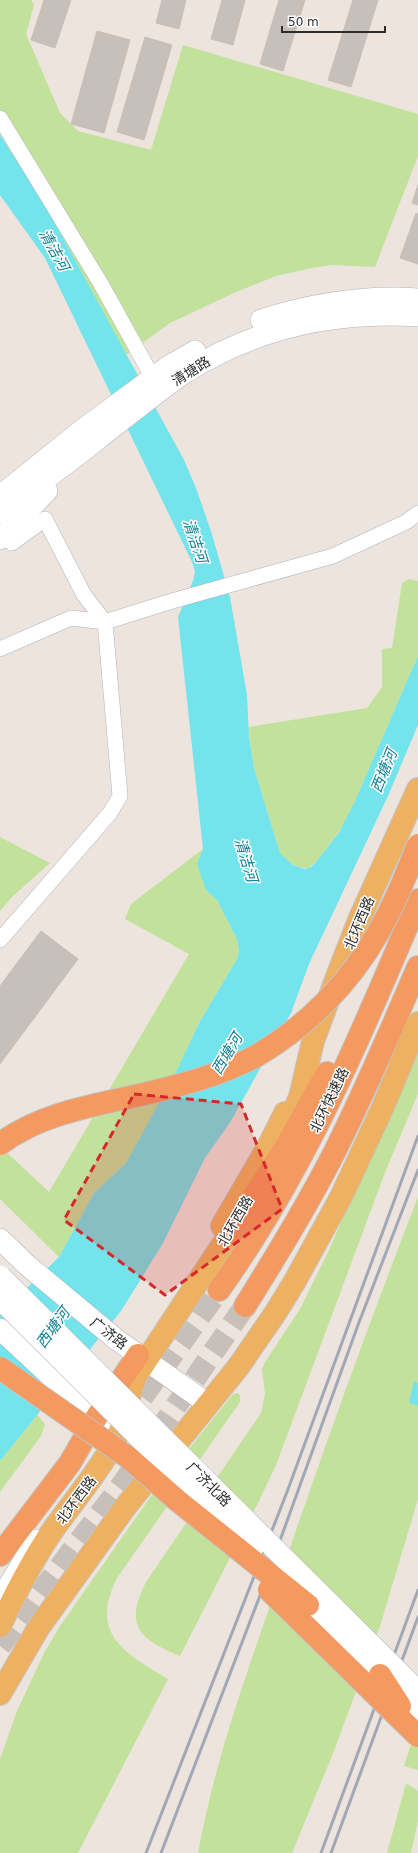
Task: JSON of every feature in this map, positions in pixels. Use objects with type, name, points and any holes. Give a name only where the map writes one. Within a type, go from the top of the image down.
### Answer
[{"type":"highway","points":[[0,1144],[22,1129],[53,1117],[179,1086],[207,1077],[250,1058],[278,1042],[323,1004],[346,980],[363,956],[389,912],[418,845]]},
{"type":"highway","points":[[231,1232],[285,1148],[323,1082],[376,966],[418,891]]},
{"type":"highway","name":"北环快速路","points":[[219,1290],[251,1242],[310,1139],[336,1088],[418,900]]},
{"type":"highway","name":"北环快速路","points":[[245,1306],[286,1239],[336,1151],[361,1098],[418,966]]},
{"type":"highway","points":[[0,1555],[70,1463],[108,1430],[142,1358]]},
{"type":"highway","points":[[0,1368],[121,1452],[178,1501],[308,1605]]},
{"type":"highway","points":[[178,1501],[418,1736]]},
{"type":"highway","points":[[380,1675],[418,1732]]},
{"type":"main road","name":"清塘路","points":[[0,496],[118,414],[187,355],[219,338],[250,324],[308,307],[350,300],[383,298],[418,299]]},
{"type":"main road","name":"清塘路","points":[[151,385],[186,373],[227,350],[287,328],[358,315],[418,316]]},
{"type":"main road","name":"清塘路","points":[[0,513],[87,437]]},
{"type":"main road","points":[[0,481],[87,437]]},
{"type":"main road","points":[[3,536],[87,437]]},
{"type":"main road","name":"北环西路","points":[[0,1626],[36,1556],[55,1527],[94,1477],[108,1430],[128,1408],[132,1384],[142,1358],[231,1232],[296,1108],[304,1085],[313,1041],[359,920],[418,789]]},
{"type":"main road","points":[[0,1694],[39,1627],[129,1502],[239,1366],[256,1342],[310,1255],[359,1159],[418,1023]]},
{"type":"main road","points":[[142,1358],[268,1147],[284,1115],[313,1041]]},
{"type":"main road","name":"广济路","points":[[0,1239],[28,1266],[114,1338],[208,1403]]},
{"type":"main road","name":"广济北路","points":[[0,1276],[418,1691]]},
{"type":"main road","name":"广济北路","points":[[0,1299],[418,1714]]},
{"type":"main road","points":[[0,1329],[152,1473]]},
{"type":"street","points":[[0,118],[101,284],[151,385]]},
{"type":"street","points":[[0,649],[71,618],[105,622],[172,601],[239,584],[333,556],[406,522],[418,513]]},
{"type":"street","points":[[0,940],[110,812],[120,796],[105,622],[84,595],[44,519],[12,543],[3,536]]},
{"type":"street","points":[[0,1594],[35,1537],[108,1430]]},
{"type":"highlighted area","points":[[134,1094],[241,1104],[282,1209],[165,1295],[64,1220]]},
{"type":"green space","points":[[0,0],[31,0],[34,5],[26,34],[60,113],[78,131],[151,150],[183,45],[418,114],[418,156],[375,267],[332,265],[276,276],[234,293],[170,323],[126,355],[45,205],[0,135]]},
{"type":"green space","points":[[409,579],[418,581],[418,656],[346,822],[321,856],[308,869],[293,865],[280,853],[254,768],[248,727],[367,708],[382,687],[382,649],[392,648],[402,583]]},
{"type":"green space","points":[[0,837],[50,863],[12,897],[0,911]]},
{"type":"green space","points":[[203,849],[201,857],[206,890],[217,900],[237,939],[239,952],[237,959],[199,1023],[176,1072],[132,1155],[126,1163],[94,1193],[59,1257],[0,1199],[0,1146],[49,1192],[189,954],[125,919],[131,904]]},
{"type":"green space","points":[[418,1043],[418,1094],[386,1170],[276,1465],[180,1656],[154,1643],[145,1637],[139,1629],[136,1620],[136,1610],[139,1597],[146,1582],[261,1413],[265,1394],[262,1369],[265,1362],[300,1309],[329,1250]]},
{"type":"green space","points":[[418,1197],[418,1499],[380,1626],[334,1751],[292,1853],[198,1853],[213,1784],[244,1683],[311,1486],[381,1293]]},
{"type":"green space","points":[[237,1393],[240,1395],[240,1402],[117,1578],[109,1597],[107,1614],[109,1628],[116,1640],[125,1650],[138,1660],[168,1679],[78,1853],[0,1853],[0,1759],[17,1711],[44,1653],[60,1626],[151,1496],[233,1394]]},
{"type":"green space","points":[[37,1415],[45,1424],[41,1436],[0,1492],[0,1461]]},
{"type":"green space","points":[[418,1721],[418,1770],[404,1766]]},
{"type":"green space","points":[[406,1783],[418,1791],[418,1821],[411,1853],[387,1853]]},
{"type":"water","points":[[0,135],[45,205],[184,460],[196,488],[211,531],[230,597],[247,695],[249,736],[254,768],[280,853],[293,865],[305,869],[311,867],[340,831],[355,801],[418,656],[418,725],[388,796],[309,964],[291,1013],[231,1121],[205,1158],[162,1245],[121,1311],[0,1461],[0,1314],[59,1257],[94,1193],[126,1163],[176,1072],[199,1023],[237,959],[239,951],[237,939],[217,900],[206,890],[197,864],[203,849],[178,617],[193,581],[195,571],[45,258],[0,195]]},
{"type":"water","points":[[414,1381],[418,1383],[418,1406],[409,1403]]},
{"type":"building","points":[[44,0],[71,0],[55,48],[31,40]]},
{"type":"building","points":[[162,0],[186,0],[179,29],[156,23]]},
{"type":"building","points":[[222,0],[245,0],[233,45],[211,39]]},
{"type":"building","points":[[279,0],[305,0],[283,71],[260,64]]},
{"type":"building","points":[[353,0],[378,0],[351,87],[328,80]]},
{"type":"building","points":[[97,31],[130,40],[104,133],[71,124]]},
{"type":"building","points":[[145,37],[172,45],[144,140],[117,132]]},
{"type":"building","points":[[418,185],[418,205],[412,203]]},
{"type":"building","points":[[416,213],[418,214],[418,264],[400,258]]},
{"type":"building","points":[[41,931],[78,959],[0,1064],[0,986]]},
{"type":"tunnel","points":[[123,1424],[219,1290]]},
{"type":"tunnel","points":[[0,1646],[121,1486],[245,1306]]},
{"type":"railway","points":[[146,1853],[287,1492],[418,1136]]},
{"type":"railway","points":[[161,1853],[261,1593],[358,1325],[418,1170]]},
{"type":"railway","points":[[321,1853],[418,1590]]},
{"type":"railway","points":[[331,1853],[418,1617]]},
{"type":"water label","name":"清洁河","points":[[54,250]]},
{"type":"water label","name":"清洁河","points":[[195,541]]},
{"type":"water label","name":"西塘河","points":[[384,771]]},
{"type":"water label","name":"清洁河","points":[[246,860]]},
{"type":"water label","name":"西塘河","points":[[227,1054]]},
{"type":"water label","name":"西塘河","points":[[53,1328]]}]
